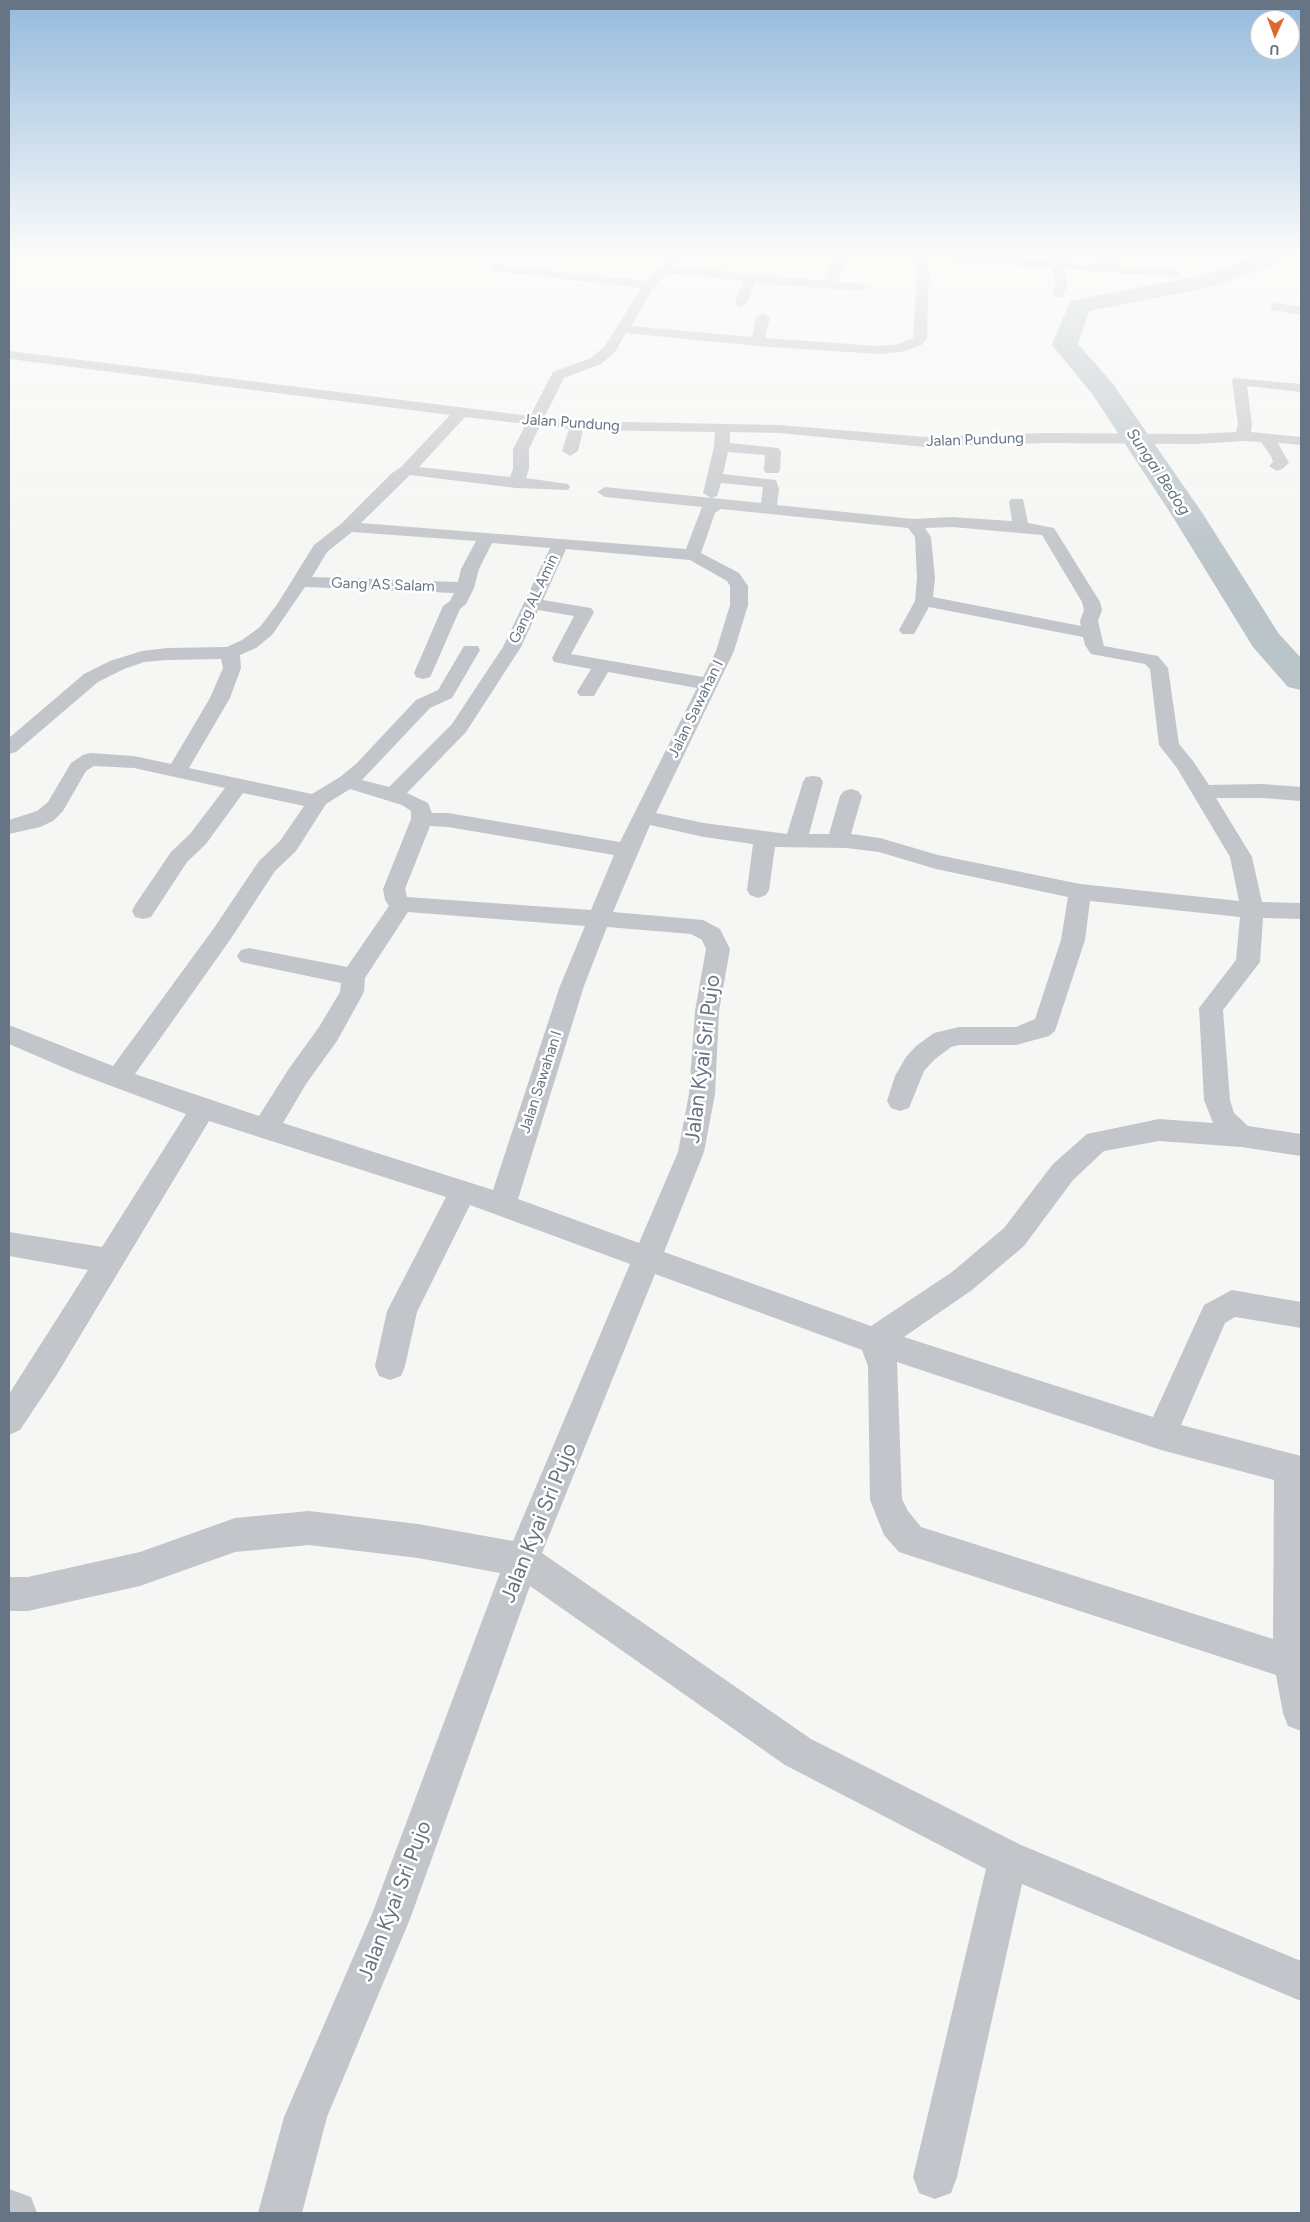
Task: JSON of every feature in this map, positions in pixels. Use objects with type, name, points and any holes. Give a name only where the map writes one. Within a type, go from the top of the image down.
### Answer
[{"type":"street","name":"Jalan Pundung","points":[[25,357],[577,425],[779,429],[925,442],[1076,438],[1196,439],[1243,436],[1301,441]]},
{"type":"street","points":[[516,483],[521,469],[520,453],[558,375],[596,361],[601,357]]},
{"type":"street","points":[[1243,436],[1245,424],[1239,381],[1301,388]]},
{"type":"street","points":[[9,748],[91,678],[117,665],[142,657],[167,654],[230,653],[249,644],[266,631],[301,582],[320,549],[348,527],[398,476],[407,470],[461,412]]},
{"type":"street","points":[[570,451],[577,425]]},
{"type":"street","points":[[692,556],[711,504],[722,447],[723,428]]},
{"type":"street","points":[[772,470],[772,451],[779,429]]},
{"type":"street","points":[[1265,437],[1279,456],[1281,463],[1277,466]]},
{"type":"street","points":[[722,447],[772,451]]},
{"type":"street","points":[[407,470],[562,487]]},
{"type":"street","points":[[715,478],[770,483],[772,489],[768,508]]},
{"type":"street","points":[[605,492],[913,524],[952,522],[1045,530],[1052,537],[1090,602],[1092,610],[1089,621],[1091,633],[1098,650],[1151,660],[1159,668],[1169,745],[1186,765],[1204,792],[1241,857],[1252,910],[1248,962],[1210,1008],[1217,1100],[1223,1118],[1242,1136]]},
{"type":"street","points":[[1017,502],[1021,528]]},
{"type":"street","points":[[908,630],[924,600],[926,578],[923,537],[913,524]]},
{"type":"street","name":"Jalan Sawahan I","points":[[348,527],[486,537],[692,556],[713,564],[732,577],[739,586],[739,605],[725,651],[642,817],[572,986],[502,1205]]},
{"type":"street","points":[[423,673],[452,606],[457,604],[465,588],[470,569],[486,537]]},
{"type":"street","name":"Gang AL Amin","points":[[393,795],[459,728],[507,654],[533,604],[560,544]]},
{"type":"street","name":"Gang AS Salam","points":[[301,582],[465,588]]},
{"type":"street","points":[[924,600],[1091,633]]},
{"type":"street","points":[[533,604],[585,612],[561,656],[708,684]]},
{"type":"street","points":[[434,645],[507,654]]},
{"type":"street","points":[[118,1078],[222,934],[267,866],[288,846],[316,802],[322,795],[347,782],[423,704],[445,694],[471,650]]},
{"type":"street","points":[[176,772],[220,698],[232,668],[230,653]]},
{"type":"street","points":[[587,692],[603,665]]},
{"type":"street","points":[[9,827],[32,822],[46,816],[56,806],[78,767],[90,759],[134,762],[316,802]]},
{"type":"street","points":[[266,1128],[297,1077],[328,1034],[352,992],[353,976],[402,904],[396,900],[394,889],[422,819],[421,808],[418,805],[393,795],[347,782]]},
{"type":"street","points":[[796,841],[812,782]]},
{"type":"street","points":[[143,911],[179,856],[198,838],[238,784]]},
{"type":"street","points":[[1204,792],[1262,791],[1301,794]]},
{"type":"street","points":[[838,841],[850,796]]},
{"type":"street","points":[[642,817],[704,830],[766,838],[880,845],[936,862],[1080,892],[1252,910],[1301,911]]},
{"type":"street","points":[[422,819],[448,820],[627,850]]},
{"type":"street","points":[[758,890],[766,838]]},
{"type":"street","points":[[900,1101],[908,1076],[915,1064],[943,1040],[959,1036],[1016,1036],[1040,1030],[1046,1024],[1073,940],[1080,892]]},
{"type":"street","name":"Jalan Kyai Sri Pujo","points":[[280,2213],[306,2117],[390,1919],[522,1560],[691,1152],[702,1094],[707,1011],[718,948],[712,935],[695,926],[402,904]]},
{"type":"street","points":[[248,956],[353,976]]},
{"type":"street","points":[[9,1034],[118,1078],[202,1109],[463,1191],[874,1341],[1161,1435],[1296,1471],[1291,1662],[1301,1713]]},
{"type":"street","points":[[9,1420],[45,1366],[202,1109]]},
{"type":"street","points":[[874,1341],[962,1281],[1014,1237],[1063,1172],[1096,1142],[1159,1130],[1242,1136],[1301,1145]]},
{"type":"street","points":[[390,1366],[402,1311],[463,1191]]},
{"type":"street","points":[[9,1244],[109,1261]]},
{"type":"street","points":[[1161,1435],[1214,1314],[1232,1303],[1301,1314]]},
{"type":"street","points":[[874,1341],[883,1366],[886,1500],[896,1523],[911,1540],[1291,1662]]},
{"type":"street","points":[[9,1594],[28,1594],[140,1569],[235,1535],[309,1528],[418,1542],[522,1560],[798,1752],[1008,1859],[1301,1981]]},
{"type":"street","points":[[935,2177],[1008,1859]]},
{"type":"street","points":[[9,2211],[15,2213]]},
{"type":"waterway","name":"Sungai Bedog","points":[[1075,357],[1103,390],[1187,514],[1265,640],[1301,679]]}]
